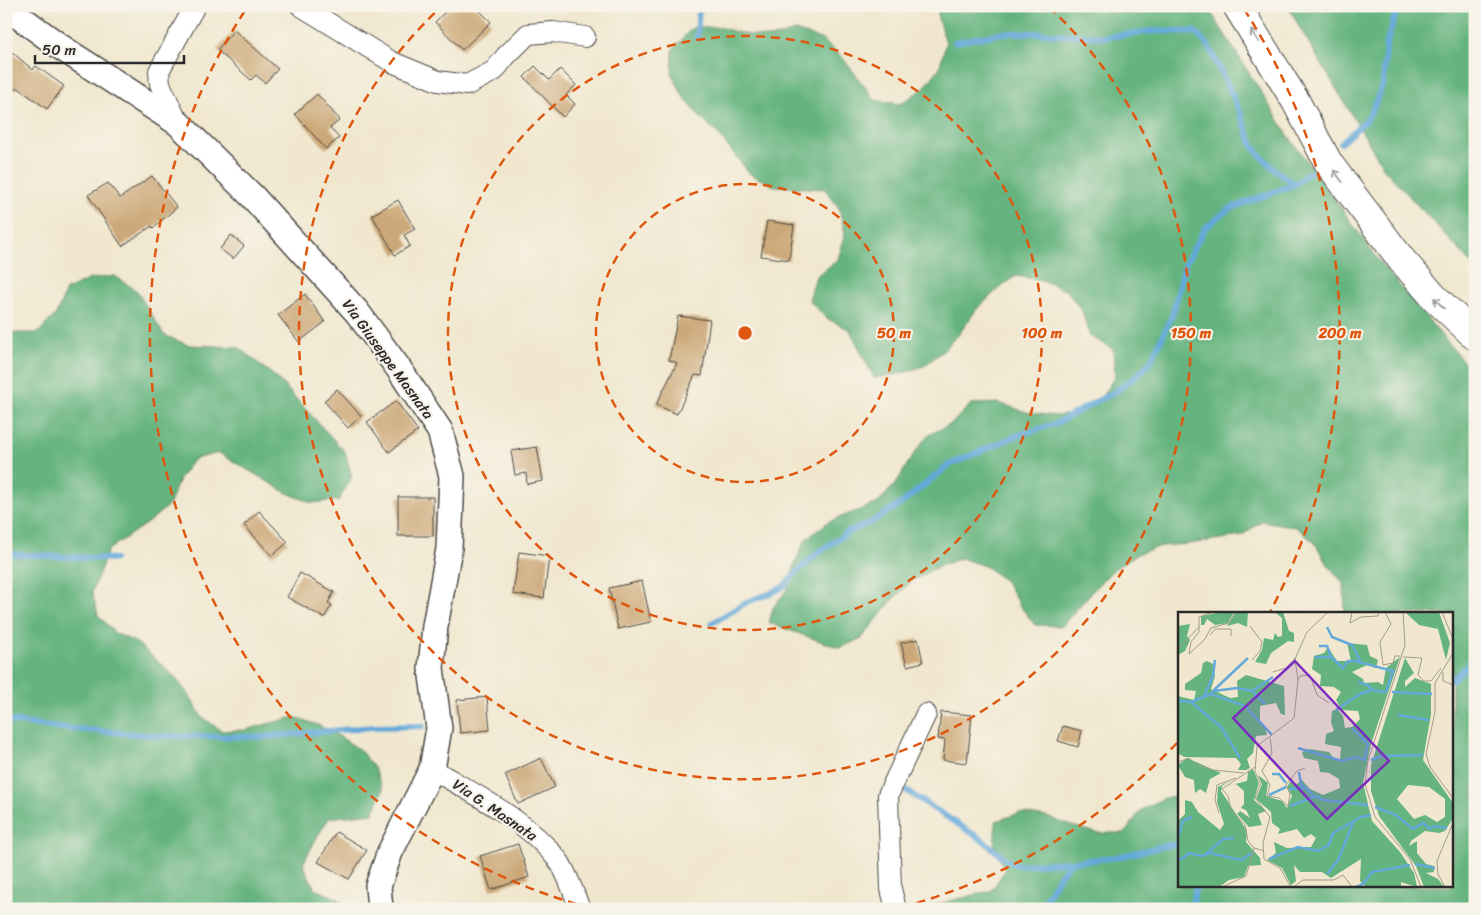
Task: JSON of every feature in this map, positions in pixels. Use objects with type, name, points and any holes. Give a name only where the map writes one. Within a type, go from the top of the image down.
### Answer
[{"type":"highway","points":[[1237,6],[1295,100],[1329,164],[1401,259],[1434,297],[1475,336]]},
{"type":"street","points":[[178,122],[160,84],[159,71],[195,6]]},
{"type":"street","points":[[301,6],[392,62],[438,81],[467,85],[494,71],[528,34],[553,32],[585,37]]},
{"type":"street","name":"Via Giuseppe Masnata","points":[[6,7],[62,48],[178,122],[252,196],[357,312],[399,369],[440,431],[452,476],[449,549],[435,626],[430,668],[439,728],[432,769],[390,852],[378,886],[380,909]]},
{"type":"street","points":[[896,909],[890,889],[888,796],[926,714]]},
{"type":"street","name":"Via G. Masnata","points":[[432,769],[531,831],[560,861],[580,909]]},
{"type":"green space","points":[[938,6],[1207,6],[1288,135],[1380,262],[1468,367],[1475,371],[1475,909],[932,909],[936,904],[991,891],[1005,870],[994,847],[996,821],[1020,813],[1047,817],[1097,833],[1125,833],[1141,810],[1164,798],[1178,795],[1178,888],[1454,888],[1454,612],[1345,612],[1344,584],[1328,565],[1315,543],[1296,527],[1262,521],[1241,536],[1162,546],[1137,554],[1114,569],[1062,626],[1035,625],[1020,606],[1007,583],[987,567],[961,558],[937,567],[913,580],[894,598],[862,638],[840,648],[769,623],[773,608],[788,588],[795,563],[805,540],[828,522],[878,503],[897,482],[927,436],[951,424],[971,404],[999,403],[1026,412],[1054,416],[1081,413],[1101,398],[1115,376],[1113,349],[1090,336],[1082,311],[1067,291],[1042,280],[1016,276],[976,310],[962,330],[944,350],[924,366],[899,374],[874,378],[850,330],[826,318],[809,300],[816,276],[838,260],[845,233],[839,208],[825,189],[774,186],[750,174],[718,134],[684,98],[672,74],[673,49],[692,28],[718,27],[770,38],[795,31],[821,39],[842,57],[875,100],[900,104],[923,89],[939,69],[946,43],[938,19]]},
{"type":"green space","points":[[1288,6],[1475,6],[1475,267],[1385,170]]},
{"type":"green space","points":[[115,276],[137,291],[164,335],[188,345],[238,347],[278,379],[345,452],[352,477],[339,500],[312,503],[287,493],[219,453],[194,459],[179,479],[170,504],[150,521],[108,550],[92,592],[98,615],[115,633],[137,643],[174,676],[189,695],[202,717],[222,731],[245,730],[294,717],[318,725],[360,750],[375,769],[383,790],[373,813],[329,818],[303,864],[315,889],[339,899],[347,909],[6,909],[6,330],[13,333],[38,333],[57,313],[66,290],[90,279]]},
{"type":"building","points":[[451,6],[475,6],[491,22],[462,50],[435,22]]},
{"type":"building","points":[[234,30],[278,69],[265,83],[256,75],[251,80],[217,50]]},
{"type":"building","points":[[6,47],[33,70],[36,66],[64,86],[47,109],[17,87],[16,90],[6,82]]},
{"type":"building","points":[[535,66],[549,80],[560,69],[576,85],[566,95],[575,104],[563,117],[524,77]]},
{"type":"building","points":[[317,94],[340,120],[330,128],[339,138],[326,149],[295,114]]},
{"type":"building","points":[[152,176],[177,207],[153,228],[152,226],[122,246],[88,195],[108,183],[120,198]]},
{"type":"building","points":[[398,200],[415,229],[404,235],[410,246],[395,255],[372,215]]},
{"type":"building","points":[[767,221],[794,225],[789,260],[761,256]]},
{"type":"building","points":[[231,235],[244,246],[233,259],[220,249]]},
{"type":"building","points":[[305,294],[325,322],[299,342],[278,315]]},
{"type":"building","points":[[678,316],[710,320],[702,376],[695,375],[677,414],[656,405],[677,363],[669,360]]},
{"type":"building","points":[[337,389],[361,416],[348,428],[324,401]]},
{"type":"building","points":[[396,401],[418,431],[389,452],[367,422]]},
{"type":"building","points":[[537,447],[543,481],[527,484],[526,473],[515,475],[511,451]]},
{"type":"building","points":[[398,497],[433,497],[433,536],[398,536]]},
{"type":"building","points":[[259,511],[288,542],[272,556],[244,525]]},
{"type":"building","points":[[519,552],[549,556],[544,598],[513,594]]},
{"type":"building","points":[[300,573],[334,592],[328,603],[332,605],[324,618],[287,597]]},
{"type":"building","points":[[642,581],[651,622],[618,629],[609,588]]},
{"type":"building","points":[[918,639],[923,662],[907,666],[901,643]]},
{"type":"building","points":[[487,697],[490,730],[460,733],[457,700]]},
{"type":"building","points":[[941,712],[972,715],[967,763],[943,760],[945,740],[938,739]]},
{"type":"building","points":[[1063,726],[1082,731],[1078,747],[1058,741]]},
{"type":"building","points":[[541,758],[555,787],[518,804],[505,775]]},
{"type":"building","points":[[336,832],[367,850],[349,879],[318,862]]},
{"type":"building","points":[[518,844],[529,877],[491,890],[480,856]]},
{"type":"waterway","points":[[697,38],[699,6]]},
{"type":"waterway","points":[[1341,143],[1367,119],[1375,104],[1383,83],[1386,45],[1398,6]]},
{"type":"waterway","points":[[955,42],[1003,33],[1105,37],[1153,31],[1195,32],[1208,45],[1237,105],[1253,146],[1275,170],[1295,184]]},
{"type":"waterway","points":[[712,623],[749,601],[783,587],[819,552],[848,532],[872,522],[902,503],[949,465],[1016,436],[1055,424],[1116,391],[1140,373],[1151,361],[1173,313],[1185,264],[1205,228],[1229,209],[1295,184],[1310,172]]},
{"type":"waterway","points":[[6,554],[114,559]]},
{"type":"waterway","points":[[1454,678],[1475,658]]},
{"type":"waterway","points":[[6,723],[11,721],[51,727],[160,736],[264,737],[373,727],[423,726]]},
{"type":"waterway","points":[[896,791],[902,788],[984,841],[1006,860],[1017,865],[1117,857],[1178,844]]},
{"type":"waterway","points":[[1039,909],[1060,875],[1071,862]]},
{"type":"waterway","points":[[1191,909],[1196,888]]}]
